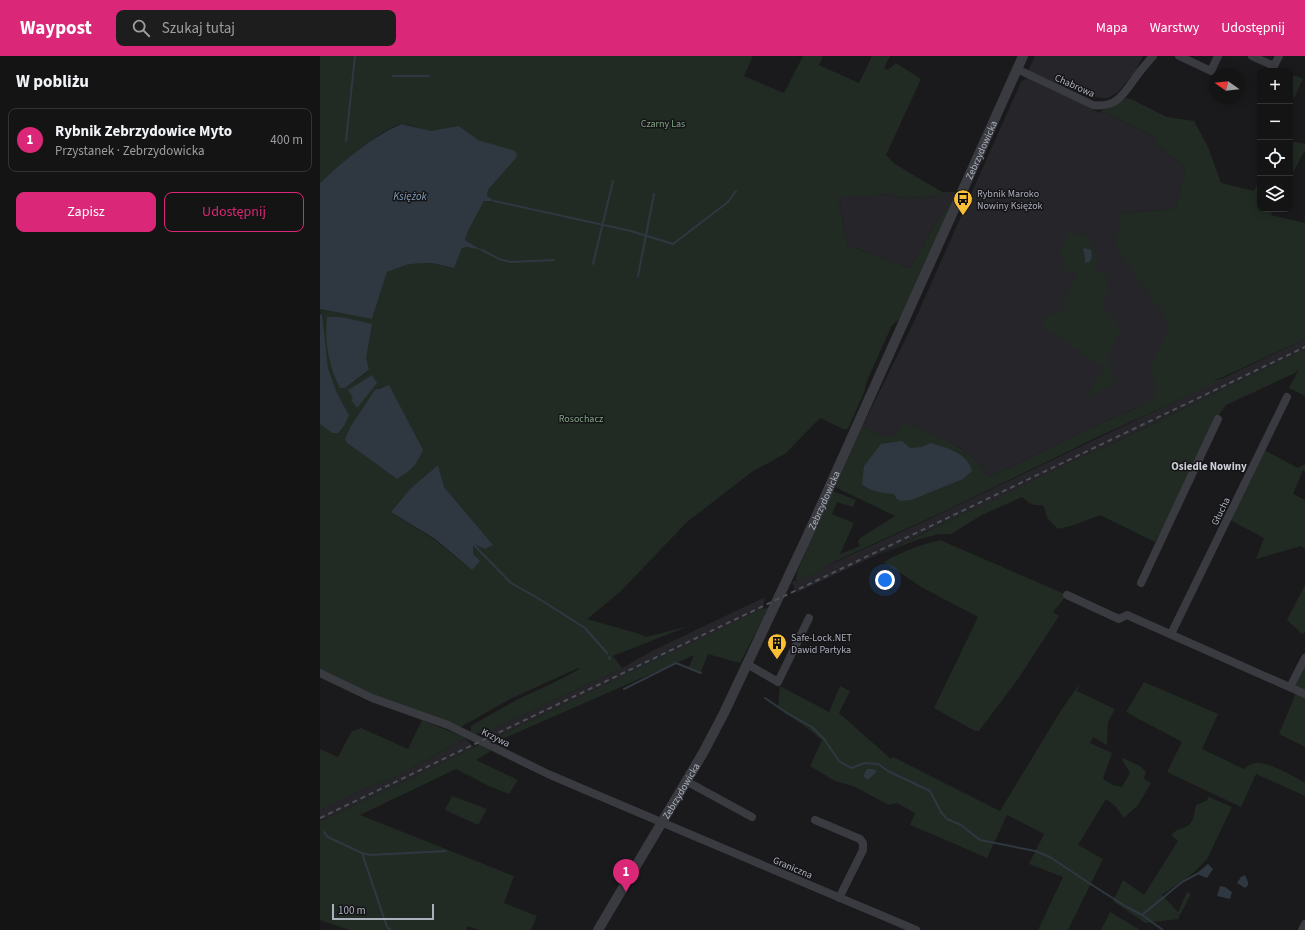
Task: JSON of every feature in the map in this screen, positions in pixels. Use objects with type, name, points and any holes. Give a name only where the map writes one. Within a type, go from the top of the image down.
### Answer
[{"type":"street","name":"Zebrzydowicka","points":[[598,930],[713,734],[834,479],[1023,56]]},
{"type":"street","name":"Chabrowa","points":[[1017,70],[1093,105],[1103,106],[1126,93],[1153,56]]},
{"type":"street","points":[[1179,56],[1211,71],[1218,56]]},
{"type":"street","points":[[1252,56],[1274,66],[1279,56]]},
{"type":"street","name":"Głucha","points":[[1171,634],[1287,397]]},
{"type":"street","points":[[1141,583],[1218,419]]},
{"type":"street","points":[[1067,595],[1119,619],[1126,614],[1305,694]]},
{"type":"street","points":[[747,664],[778,682],[809,618]]},
{"type":"street","points":[[1290,687],[1305,658]]},
{"type":"street","name":"Krzywa","points":[[320,673],[372,698],[448,726],[548,774],[662,823]]},
{"type":"street","points":[[686,782],[752,817]]},
{"type":"street","points":[[815,820],[860,839],[863,842],[863,850],[839,898]]},
{"type":"street","name":"Graniczna","points":[[662,823],[916,930]]},
{"type":"street","points":[[1302,930],[1305,924]]},
{"type":"shaded area","points":[[1035,56],[1143,56],[1135,72],[1118,92],[1108,98],[1102,98],[1084,95],[1028,71]]},
{"type":"shaded area","points":[[1028,79],[1099,113],[1101,111],[1156,138],[1154,143],[1186,167],[1175,209],[1122,213],[1124,259],[1208,376],[1148,399],[1140,407],[1123,413],[989,477],[978,463],[960,448],[923,430],[903,424],[894,436],[881,436],[862,427],[914,322],[1021,82]]},
{"type":"shaded area","points":[[942,192],[957,192],[949,211],[944,209],[910,268],[847,245],[839,197],[888,194],[904,198],[941,196]]},
{"type":"shaded area","points":[[1305,339],[1305,349],[1124,438],[796,593],[792,582],[923,522]]},
{"type":"shaded area","points":[[765,597],[763,608],[665,656],[489,741],[482,735],[622,668],[654,650]]},
{"type":"shaded area","points":[[466,738],[474,747],[320,821],[320,810],[380,782],[390,780]]},
{"type":"green space","points":[[320,56],[753,56],[744,76],[784,93],[803,56],[823,56],[819,65],[859,83],[872,56],[890,56],[884,68],[888,70],[896,63],[921,79],[886,155],[895,164],[942,192],[941,196],[904,198],[888,194],[839,198],[847,245],[910,268],[944,209],[949,211],[901,318],[892,325],[866,383],[865,390],[848,429],[843,429],[820,418],[785,454],[753,471],[687,522],[620,592],[587,619],[646,637],[689,626],[613,656],[622,668],[482,735],[471,732],[471,726],[518,699],[580,669],[578,668],[510,699],[459,728],[380,698],[320,671],[320,424],[332,433],[349,415],[337,393],[328,368],[320,309],[372,319],[387,272],[409,264],[432,263],[453,268],[462,248],[479,248],[465,240],[468,231],[484,201],[493,201],[487,196],[488,190],[516,158],[478,140],[459,126],[444,130],[429,131],[402,124],[394,126],[372,140],[320,183]],"holes":[[[326,329],[369,371],[345,388],[330,363]],[[372,375],[357,408],[351,400],[354,398],[349,390]],[[389,385],[397,479],[347,443],[378,388]],[[438,465],[444,487],[492,545],[485,549],[473,544],[472,570],[435,540],[391,512],[410,489]]]},
{"type":"green space","points":[[1293,75],[1303,79],[1293,98]]},
{"type":"green space","points":[[1126,98],[1167,117],[1194,121],[1208,147],[1221,183],[1254,191],[1257,184],[1257,212],[1272,212],[1271,215],[1305,223],[1305,339],[1212,381],[1225,378],[1104,434],[943,512],[836,561],[807,577],[796,580],[797,572],[833,491],[856,500],[853,507],[837,502],[832,514],[854,523],[840,554],[860,546],[858,542],[860,538],[895,516],[835,487],[862,427],[881,436],[894,436],[903,423],[923,430],[952,443],[961,449],[977,462],[989,477],[1121,414],[1140,407],[1148,399],[1155,396],[1151,363],[1169,327],[1168,322],[1115,247],[1122,213],[1175,209],[1186,167],[1154,143],[1156,138],[1101,111]]},
{"type":"green space","points":[[1293,142],[1305,144],[1305,150],[1293,172]]},
{"type":"green space","points":[[1069,230],[1078,236],[1081,232],[1093,245],[1097,258],[1096,270],[1108,275],[1109,294],[1099,304],[1121,328],[1108,359],[1115,383],[1086,398],[1104,368],[1041,326],[1048,312],[1058,316],[1078,273],[1060,270],[1065,257],[1058,254]]},
{"type":"green space","points":[[1305,349],[1305,396],[1289,388],[1299,369],[1295,373],[1226,405],[1218,416],[1184,488],[1155,542],[1100,515],[1074,525],[1058,529],[1047,517],[1045,509],[1042,505],[1031,504],[1022,497],[982,515],[951,534],[939,534],[916,540],[879,555],[1081,457],[1124,438]]},
{"type":"green space","points":[[1264,450],[1298,468],[1305,464],[1305,471],[1303,470],[1293,494],[1305,500],[1305,549],[1301,546],[1256,559],[1264,538],[1230,520]]},
{"type":"green space","points":[[940,540],[1067,595],[1053,612],[1059,616],[1018,679],[979,731],[975,731],[934,708],[978,617],[923,588],[884,562],[912,549]]},
{"type":"green space","points":[[1305,585],[1305,632],[1302,634],[1287,620]]},
{"type":"green space","points":[[769,607],[740,663],[708,654],[700,674],[688,669],[694,655],[493,743],[489,741],[763,608]]},
{"type":"green space","points":[[1305,662],[1305,690],[1293,685]]},
{"type":"green space","points":[[1144,682],[1218,714],[1202,749],[1244,769],[1251,764],[1258,763],[1279,769],[1305,783],[1305,796],[1256,774],[1241,807],[1167,772],[1182,742],[1126,712]]},
{"type":"green space","points":[[1080,683],[1077,691],[1115,709],[1108,722],[1107,745],[1093,737],[1090,743],[1112,753],[1103,779],[1113,785],[1122,787],[1130,773],[1122,760],[1123,758],[1140,766],[1146,772],[1144,779],[1151,783],[1138,805],[1124,818],[1116,807],[1106,799],[1078,845],[1103,859],[1068,930],[1038,930],[1063,877],[1029,864],[1044,834],[1007,815],[987,858],[910,825],[915,813],[897,803],[889,805],[853,786],[835,781],[810,766],[822,740],[778,708],[780,686],[829,712],[840,686],[850,691],[839,713],[891,759],[893,757],[1000,811],[1060,712]]},
{"type":"green space","points":[[1296,693],[1305,697],[1305,747],[1279,734]]},
{"type":"green space","points":[[422,720],[466,738],[390,780],[380,782],[320,810],[320,749],[338,757],[352,731],[361,728],[408,749]]},
{"type":"green space","points":[[480,744],[491,751],[476,760],[518,780],[509,794],[489,786],[456,769],[360,815],[514,876],[504,903],[537,916],[531,930],[479,930],[467,926],[466,930],[350,930],[320,920],[320,821]]},
{"type":"green space","points":[[452,796],[487,809],[478,825],[445,810]]},
{"type":"green space","points":[[1209,797],[1232,807],[1207,859],[1193,873],[1162,895],[1178,912],[1187,892],[1191,894],[1178,919],[1145,923],[1113,901],[1123,880],[1144,895],[1178,841],[1172,836],[1173,833],[1192,822],[1196,805],[1206,801]]},
{"type":"green space","points":[[1110,912],[1140,930],[1101,930]]},
{"type":"water","name":"Księżok","points":[[402,124],[431,131],[459,126],[478,140],[515,151],[517,154],[516,158],[488,190],[487,196],[494,201],[484,201],[468,231],[465,240],[482,250],[467,247],[462,248],[454,268],[432,263],[409,264],[387,272],[372,319],[320,309],[320,183],[348,158],[370,142]]},
{"type":"water","points":[[1085,248],[1091,250],[1092,257],[1088,263],[1085,263],[1083,249]]},
{"type":"water","points":[[320,314],[322,315],[328,368],[337,393],[349,415],[344,426],[338,433],[332,433],[320,424]]},
{"type":"water","points":[[327,317],[341,317],[372,324],[366,358],[369,370],[345,388],[340,388],[330,363],[326,335]]},
{"type":"water","points":[[372,375],[377,383],[357,408],[351,400],[353,398],[348,390]]},
{"type":"water","points":[[389,385],[423,450],[413,467],[397,479],[347,443],[345,439],[351,426],[375,390]]},
{"type":"water","points":[[902,441],[910,448],[922,447],[931,443],[950,449],[966,460],[972,471],[963,479],[911,500],[901,501],[897,499],[894,494],[881,493],[862,484],[864,466],[881,444]]},
{"type":"water","points":[[438,465],[444,487],[493,545],[485,549],[473,544],[473,554],[480,561],[472,570],[435,539],[391,512],[410,489]]},
{"type":"water","points":[[867,769],[877,771],[868,780],[863,776]]},
{"type":"water","points":[[1208,864],[1213,869],[1207,878],[1197,874],[1197,873]]},
{"type":"water","points":[[1245,875],[1248,885],[1245,888],[1237,883],[1241,877]]},
{"type":"water","points":[[1220,886],[1225,887],[1232,892],[1230,899],[1217,896]]},
{"type":"waterway","points":[[346,141],[355,56]]},
{"type":"waterway","points":[[393,76],[429,76]]},
{"type":"waterway","points":[[593,264],[613,181]]},
{"type":"waterway","points":[[494,201],[631,231],[673,244],[728,202],[736,191]]},
{"type":"waterway","points":[[638,276],[654,194]]},
{"type":"waterway","points":[[482,250],[499,259],[511,262],[554,260]]},
{"type":"waterway","points":[[473,544],[511,583],[585,628],[607,653]]},
{"type":"waterway","points":[[624,689],[676,663],[701,673]]},
{"type":"waterway","points":[[765,698],[787,713],[812,727],[824,739],[839,761],[851,768],[865,763],[878,764],[888,771],[930,791],[941,812],[947,819],[961,825],[980,840],[1035,851],[1050,857],[1125,906],[1142,915],[1163,930]]},
{"type":"waterway","points":[[324,832],[328,837],[362,853],[387,927],[391,930]]},
{"type":"waterway","points":[[362,853],[370,855],[446,851]]},
{"type":"waterway","points":[[1142,915],[1182,882],[1197,874]]},
{"type":"railway","points":[[320,818],[1305,347]]},
{"type":"place","name":"Rybnik Maroko Nowiny Księżok","points":[[963,216]]},
{"type":"place","name":"Safe-Lock.NET Dawid Partyka","points":[[777,660]]},
{"type":"place","name":"Rybnik Zebrzydowice Myto","points":[[626,892]]},
{"type":"district","name":"Osiedle Nowiny","points":[[1209,466]]},
{"type":"park label","name":"Czarny Las","points":[[663,123]]},
{"type":"park label","name":"Rosochacz","points":[[581,418]]}]
